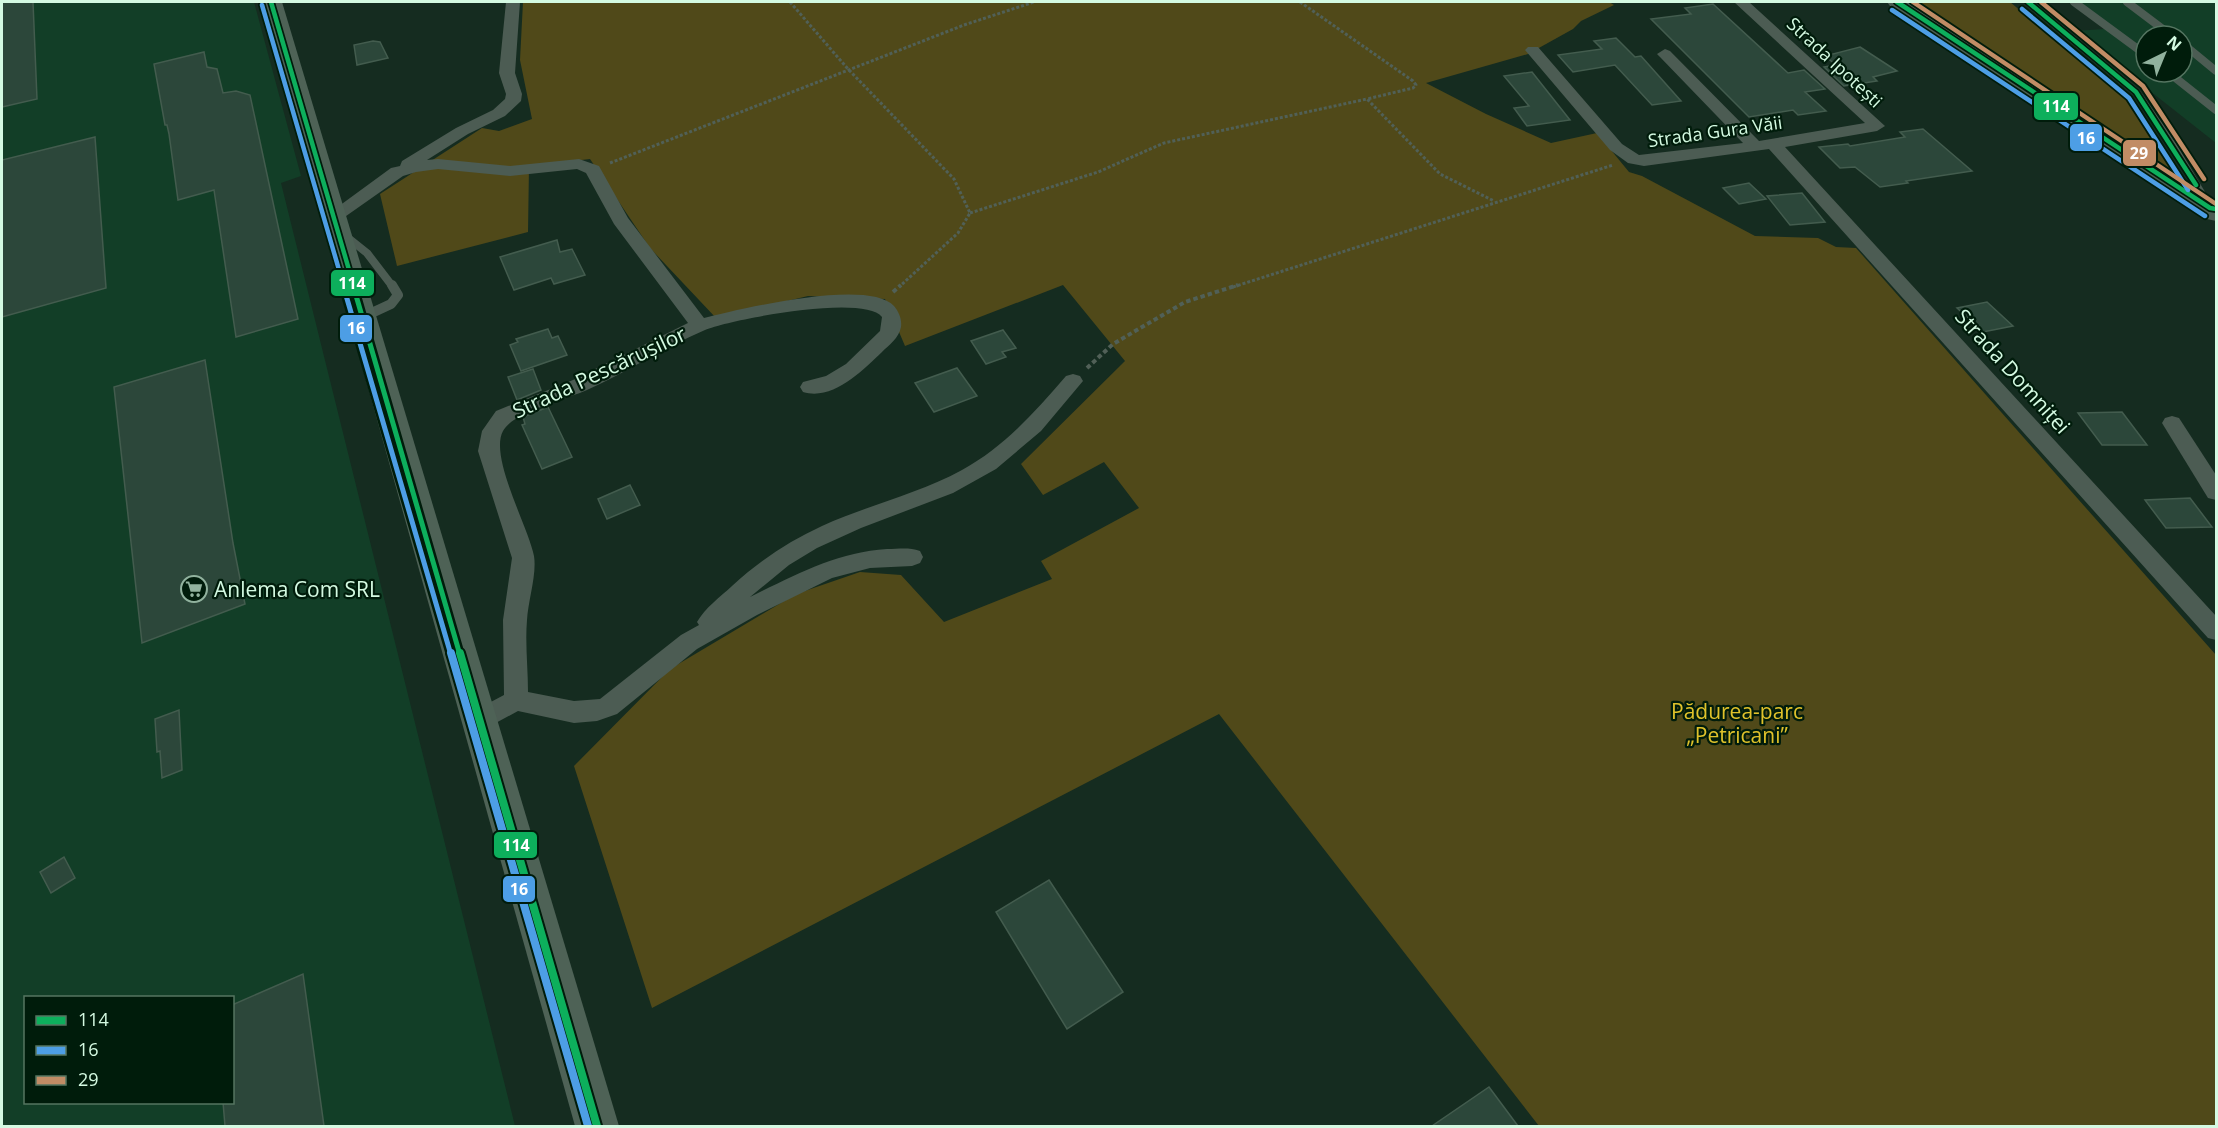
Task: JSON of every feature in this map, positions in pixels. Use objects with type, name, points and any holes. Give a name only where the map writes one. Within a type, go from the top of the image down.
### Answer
[{"type":"main road","points":[[271,2],[597,1126]]},
{"type":"main road","points":[[1897,2],[2214,210]]},
{"type":"street","points":[[336,224],[397,172],[462,131],[499,113],[513,101],[514,94],[507,73],[513,2]]},
{"type":"street","name":"Strada Ipotești","points":[[1741,2],[1877,126]]},
{"type":"street","name":"Strada Gura Văii","points":[[1533,50],[1616,147],[1634,159],[1653,162],[1877,126]]},
{"type":"street","name":"Strada Domniței","points":[[1665,54],[1764,145],[2217,631]]},
{"type":"street","points":[[397,172],[438,164],[510,171],[579,164],[593,170]]},
{"type":"street","name":"Strada Pescărușilor","points":[[593,170],[620,220],[700,326]]},
{"type":"street","name":"Strada Pescărușilor","points":[[516,700],[515,620],[523,558],[488,451],[492,431],[503,416],[580,385],[700,326],[748,313],[811,303],[863,301],[879,305]]},
{"type":"street","points":[[810,387],[832,382],[854,369],[889,334],[892,325],[891,316],[879,305]]},
{"type":"street","points":[[479,721],[516,700],[580,714],[594,713],[608,707],[689,642],[744,587],[787,555],[820,537],[941,488],[989,463],[1034,426],[1073,381]]},
{"type":"street","points":[[2172,423],[2217,492]]},
{"type":"street","points":[[689,642],[749,608],[826,570],[870,559],[912,557]]},
{"type":"lane","points":[[2028,2],[2136,92],[2214,210]]},
{"type":"lane","points":[[2074,2],[2134,46]]},
{"type":"lane","points":[[2127,2],[2156,24]]},
{"type":"lane","points":[[2194,53],[2217,71]]},
{"type":"lane","points":[[2183,84],[2217,110]]},
{"type":"path","points":[[790,2],[848,69],[954,179],[970,213]]},
{"type":"path","points":[[593,170],[848,69],[964,25],[1034,2]]},
{"type":"path","points":[[879,305],[958,233],[970,213],[1098,172],[1164,143],[1367,99],[1416,85],[1300,2]]},
{"type":"path","points":[[1367,99],[1440,174],[1495,201]]},
{"type":"path","points":[[1073,381],[1113,344],[1185,302],[1495,201],[1634,159]]},
{"type":"shaded area","points":[[2,2],[254,2],[301,176],[281,183],[515,1126],[2,1126]]},
{"type":"shaded area","points":[[2071,2],[2216,2],[2216,143],[2141,84],[2194,84],[2194,24],[2134,24],[2134,78],[2074,31],[2105,29]]},
{"type":"green space","name":"Pădurea-parc „Petricani”","points":[[523,2],[1609,2],[1614,5],[1581,21],[1573,29],[1528,54],[1426,83],[1486,114],[1551,143],[1597,133],[1629,172],[1642,176],[1755,236],[1818,238],[1836,247],[1856,248],[2216,655],[2216,1126],[1539,1126],[1219,714],[652,1008],[574,766],[670,669],[796,594],[860,572],[901,575],[944,622],[1052,579],[1041,561],[1139,508],[1104,462],[1043,495],[1021,464],[1125,361],[1063,285],[905,346],[885,299],[808,296],[716,318],[650,248],[590,159],[529,166],[528,232],[397,266],[380,194],[482,128],[499,131],[532,119],[520,60]]},
{"type":"green space","points":[[1914,2],[2010,2],[2127,99],[2174,165],[2169,168]]},
{"type":"building","points":[[2,2],[33,2],[37,99],[2,107]]},
{"type":"building","points":[[1713,4],[1788,73],[1804,70],[1825,89],[1805,92],[1826,111],[1798,115],[1793,110],[1749,117],[1651,19],[1691,14],[1685,8]]},
{"type":"building","points":[[1616,38],[1635,57],[1641,56],[1681,101],[1652,105],[1615,65],[1573,72],[1558,55],[1602,49],[1594,41]]},
{"type":"building","points":[[380,42],[388,58],[357,65],[354,45]]},
{"type":"building","points":[[1860,47],[1897,71],[1873,77],[1877,81],[1844,86],[1824,67],[1836,65],[1825,56]]},
{"type":"building","points":[[204,52],[207,67],[217,69],[223,93],[236,91],[250,95],[298,319],[236,337],[214,190],[178,200],[169,134],[167,125],[165,125],[154,64]]},
{"type":"building","points":[[1532,72],[1570,120],[1527,126],[1514,108],[1529,106],[1504,76]]},
{"type":"building","points":[[1923,129],[1972,171],[1880,187],[1855,167],[1840,168],[1819,147],[1848,144],[1850,146],[1905,137],[1900,132]]},
{"type":"building","points":[[95,137],[106,288],[2,317],[2,160]]},
{"type":"building","points":[[1749,183],[1766,199],[1739,204],[1723,188]]},
{"type":"building","points":[[1802,193],[1825,222],[1790,225],[1767,196]]},
{"type":"building","points":[[557,240],[560,252],[572,249],[585,275],[554,284],[551,278],[514,290],[500,257]]},
{"type":"building","points":[[1987,302],[2013,326],[1983,332],[1957,308]]},
{"type":"building","points":[[548,329],[552,338],[558,336],[567,355],[521,371],[510,345],[518,342],[516,339]]},
{"type":"building","points":[[1003,330],[1016,348],[1002,352],[1006,357],[986,364],[971,341]]},
{"type":"building","points":[[205,360],[233,543],[245,604],[142,643],[114,387]]},
{"type":"building","points":[[957,368],[977,396],[934,412],[915,383]]},
{"type":"building","points":[[533,369],[541,390],[517,400],[508,377]]},
{"type":"building","points":[[548,407],[572,457],[542,469],[522,425],[525,424],[523,417]]},
{"type":"building","points":[[2122,412],[2147,445],[2102,445],[2078,413]]},
{"type":"building","points":[[630,485],[640,505],[607,519],[598,499]]},
{"type":"building","points":[[2190,498],[2212,527],[2166,528],[2145,500]]},
{"type":"building","points":[[179,710],[182,770],[162,778],[160,751],[157,752],[155,719]]},
{"type":"building","points":[[64,857],[75,878],[51,893],[40,872]]},
{"type":"building","points":[[1049,880],[1123,992],[1067,1029],[996,912]]},
{"type":"building","points":[[303,974],[324,1126],[225,1126],[223,1104],[234,1104],[234,1004]]},
{"type":"building","points":[[1489,1087],[1518,1126],[1432,1126]]},
{"type":"transit line","name":"114","points":[[271,2],[597,1126]]},
{"type":"transit line","name":"114","points":[[1897,2],[2210,208],[2216,209]]},
{"type":"transit line","name":"29","points":[[1913,2],[2216,204]]},
{"type":"transit line","name":"114","points":[[2028,2],[2136,92],[2196,185]]},
{"type":"transit line","name":"29","points":[[2041,2],[2143,86],[2204,179]]},
{"type":"transit line","name":"16","points":[[262,5],[588,1126]]},
{"type":"transit line","name":"16","points":[[2022,9],[2129,98],[2188,190]]},
{"type":"transit line","name":"16","points":[[1892,10],[2205,216]]},
{"type":"place","name":"Anlema Com SRL","points":[[194,589]]}]
